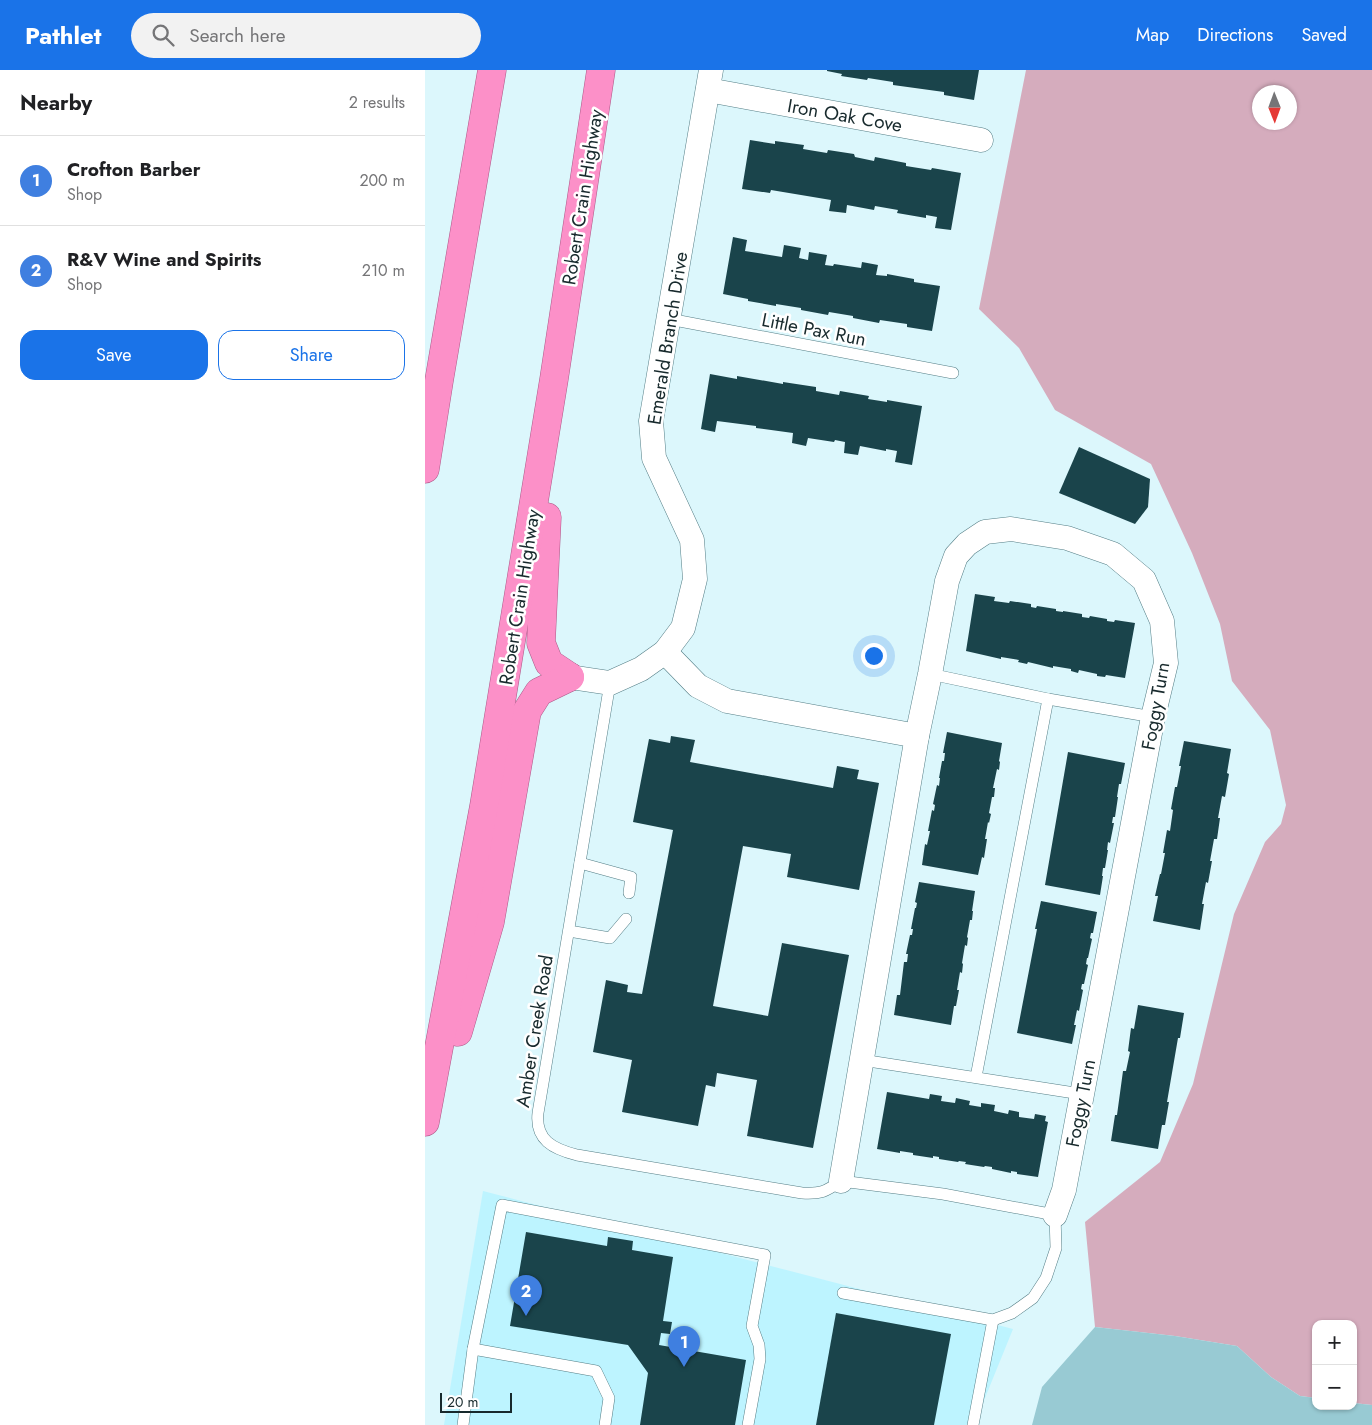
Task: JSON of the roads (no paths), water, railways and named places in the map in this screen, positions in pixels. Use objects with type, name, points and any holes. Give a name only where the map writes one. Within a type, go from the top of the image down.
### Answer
[{"type":"highway","points":[[425,469],[492,70]]},
{"type":"highway","name":"Robert Crain Highway","points":[[425,1122],[484,806],[554,379],[601,70]]},
{"type":"highway","points":[[554,379],[541,643],[549,663],[571,678]]},
{"type":"highway","points":[[425,1138],[490,922],[527,711],[539,692],[571,678]]},
{"type":"street","name":"Iron Oak Cove","points":[[709,80],[981,140]]},
{"type":"street","name":"Emerald Branch Drive","points":[[610,683],[641,669],[665,652],[683,628],[695,579],[693,540],[654,458],[651,422],[709,80]]},
{"type":"street","name":"Foggy Turn","points":[[841,1181],[917,736],[947,581],[956,556],[967,544],[985,532],[1011,529],[1067,538],[1113,554],[1144,580],[1162,621],[1166,664],[1153,717],[1063,1190],[1055,1215]]},
{"type":"street","points":[[665,652],[699,686],[727,701],[917,736]]},
{"type":"street","points":[[571,678],[610,683]]},
{"type":"lane","name":"Little Pax Run","points":[[669,319],[953,373]]},
{"type":"lane","points":[[930,674],[1048,699],[1153,717]]},
{"type":"lane","name":"Amber Creek Road","points":[[610,683],[537,1123],[541,1133],[559,1151],[802,1193],[827,1191],[841,1181]]},
{"type":"lane","points":[[976,1077],[1048,699]]},
{"type":"lane","points":[[580,863],[631,877],[629,893]]},
{"type":"lane","points":[[569,931],[610,938],[626,919]]},
{"type":"lane","points":[[862,1060],[1081,1094]]},
{"type":"lane","points":[[841,1181],[943,1194],[1055,1215],[1056,1248],[1046,1278],[1033,1298],[1012,1313],[993,1320],[843,1293]]},
{"type":"lane","points":[[463,1425],[473,1349],[502,1205],[765,1255],[752,1326],[759,1345],[760,1359],[748,1425]]},
{"type":"lane","points":[[973,1425],[993,1320]]},
{"type":"lane","points":[[473,1349],[596,1371],[609,1398],[605,1425]]},
{"type":"place","name":"R&V Wine and Spirits","points":[[526,1316]]},
{"type":"place","name":"Crofton Barber","points":[[684,1367]]}]
